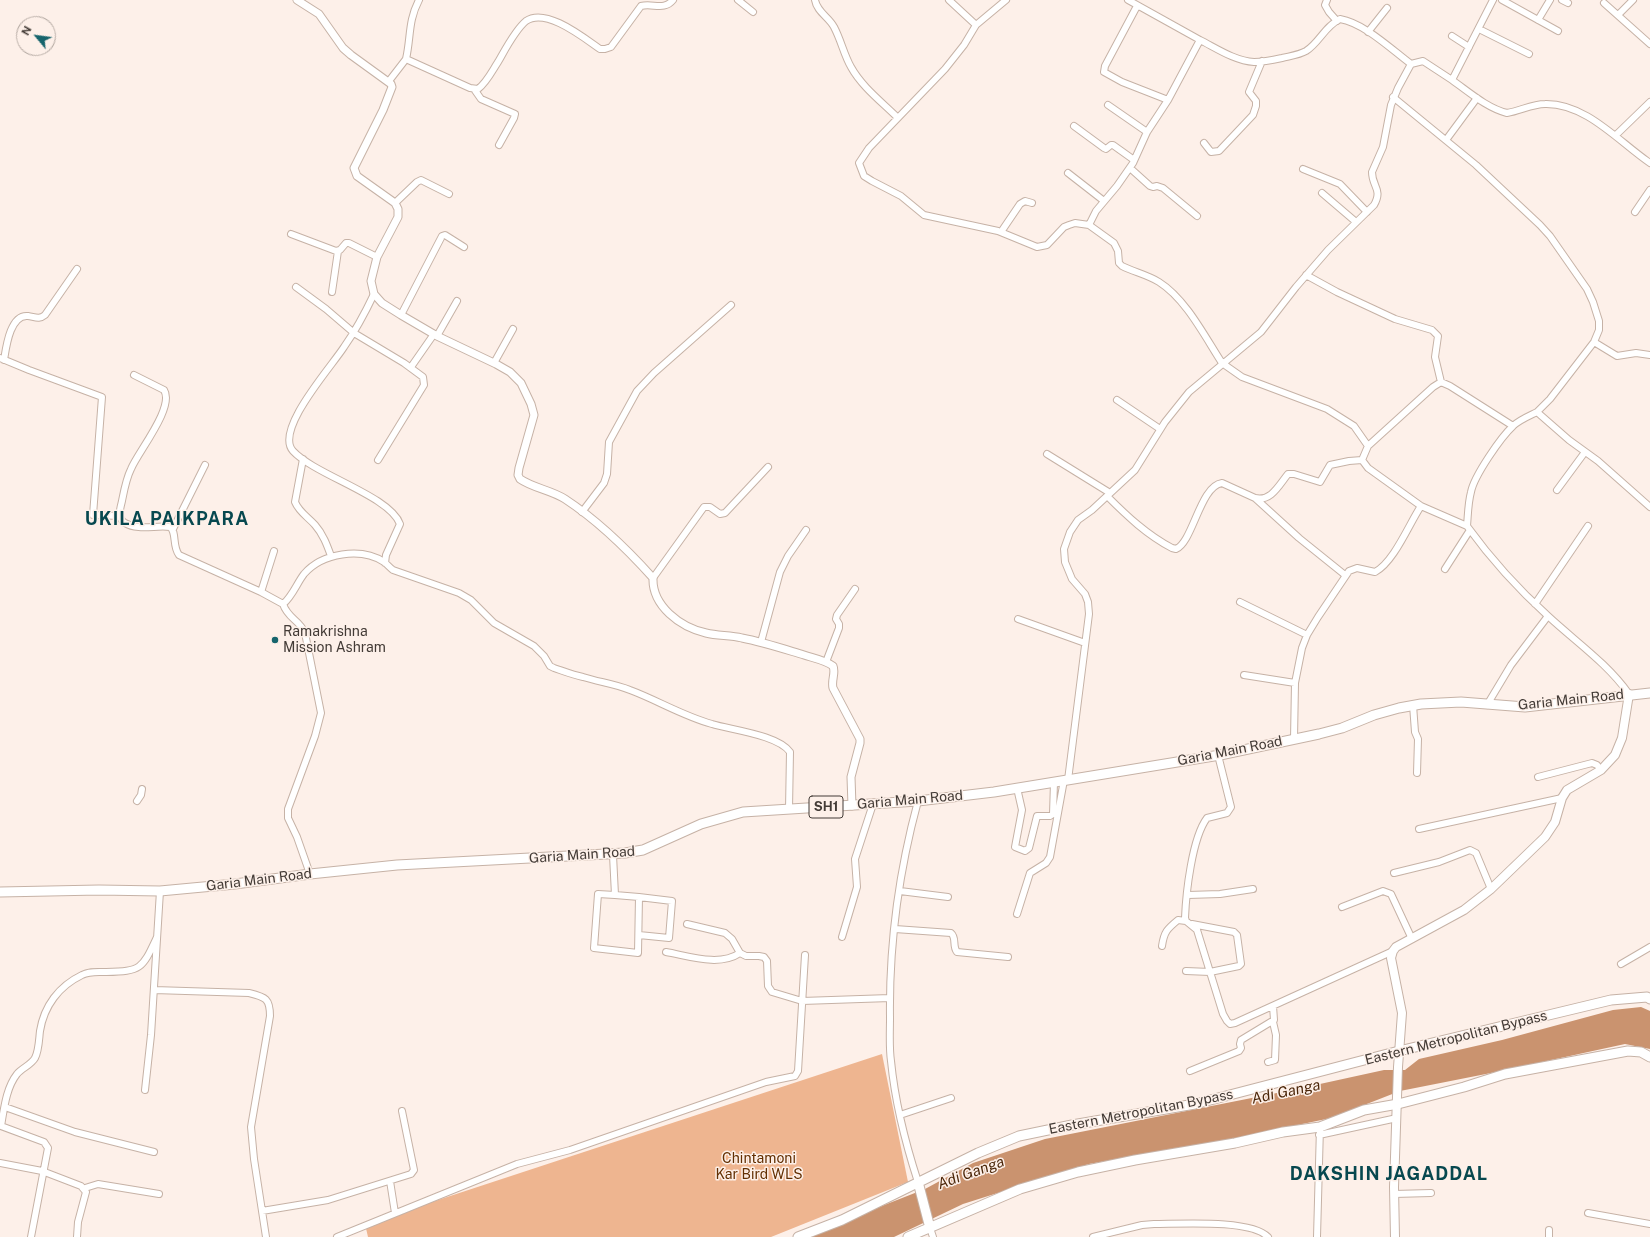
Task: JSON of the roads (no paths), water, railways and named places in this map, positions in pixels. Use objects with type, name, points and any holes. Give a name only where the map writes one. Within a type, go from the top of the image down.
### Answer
[{"type":"main road","name":"Garia Main Road","points":[[0,892],[99,890],[160,891],[235,884],[397,865],[613,855],[643,850],[701,824],[743,812],[918,801],[1062,781],[1218,755],[1294,739],[1330,731],[1374,715],[1413,705],[1442,702],[1525,708],[1629,694],[1650,693]]},
{"type":"main road","points":[[1395,1237],[1394,1194],[1398,1068],[1402,1033],[1402,1013],[1392,970],[1391,958],[1393,951],[1464,910],[1491,889],[1548,833],[1555,822],[1562,798],[1572,787],[1601,770],[1615,755],[1622,738],[1629,694]]},
{"type":"main road","name":"Eastern Metropolitan Bypass","points":[[798,1237],[842,1220],[978,1153],[1019,1136],[1072,1125],[1195,1104],[1399,1050],[1611,1000],[1647,997],[1650,999]]},
{"type":"main road","points":[[908,1237],[1020,1189],[1078,1172],[1135,1160],[1235,1143],[1283,1132],[1319,1131],[1364,1110],[1398,1104],[1464,1087],[1505,1074],[1628,1051],[1641,1052],[1650,1057]]},
{"type":"main road","points":[[918,1182],[930,1228]]},
{"type":"street","points":[[297,0],[319,14],[343,48],[350,55],[389,81],[392,87],[354,168],[357,176],[395,203],[398,209],[398,217],[377,257],[370,281],[374,294],[382,303],[401,315],[436,335],[510,372],[521,383],[534,412],[519,468],[518,475],[520,479],[564,499],[582,512],[622,546],[653,578]]},
{"type":"street","points":[[389,81],[406,59],[412,12],[419,0]]},
{"type":"street","points":[[474,89],[482,85],[520,27],[526,21],[537,18],[561,24],[600,49],[605,49],[611,47],[641,6],[664,6],[673,0]]},
{"type":"street","points":[[738,0],[753,12]]},
{"type":"street","points":[[815,0],[818,8],[834,27],[844,54],[852,69],[864,84],[898,118]]},
{"type":"street","points":[[949,0],[976,24]]},
{"type":"street","points":[[1006,0],[976,24],[964,45],[945,70],[861,158],[859,163],[864,176],[901,196],[924,215],[1001,232],[1026,243],[1041,247],[1047,245],[1064,227],[1075,223],[1089,225],[1114,243],[1118,250],[1119,263],[1122,266],[1150,278],[1168,289],[1184,305],[1222,363],[1242,377],[1327,409],[1354,426],[1368,446]]},
{"type":"street","points":[[1128,0],[1200,40],[1233,56],[1254,62],[1298,54],[1306,51],[1337,21],[1340,20],[1348,21],[1368,32],[1411,64]]},
{"type":"street","points":[[1327,0],[1325,5],[1337,21]]},
{"type":"street","points":[[1452,80],[1493,0]]},
{"type":"street","points":[[1502,0],[1558,31]]},
{"type":"street","points":[[1538,20],[1550,0]]},
{"type":"street","points":[[1618,15],[1633,0]]},
{"type":"street","points":[[1604,3],[1650,44]]},
{"type":"street","points":[[1137,6],[1105,66],[1104,72],[1122,82],[1168,100]]},
{"type":"street","points":[[1368,32],[1387,8]]},
{"type":"street","points":[[1479,29],[1530,54]]},
{"type":"street","points":[[1452,36],[1469,47]]},
{"type":"street","points":[[1089,225],[1096,211],[1130,168],[1147,132],[1168,100],[1200,40]]},
{"type":"street","points":[[406,59],[474,89],[481,99],[515,114],[499,145]]},
{"type":"street","points":[[1204,143],[1211,152],[1219,151],[1253,115],[1256,101],[1249,92],[1262,61]]},
{"type":"street","points":[[1017,914],[1030,874],[1046,863],[1050,857],[1085,643],[1089,614],[1088,602],[1085,594],[1072,579],[1065,562],[1064,549],[1070,532],[1078,520],[1092,510],[1135,470],[1160,429],[1189,392],[1261,332],[1306,275],[1336,242],[1374,205],[1378,198],[1378,190],[1372,178],[1372,172],[1385,139],[1393,97],[1411,64],[1419,61],[1427,62],[1477,98],[1501,112],[1507,113],[1545,104],[1566,107],[1580,112],[1616,135],[1650,163]]},
{"type":"street","points":[[1393,97],[1476,165],[1540,224],[1550,236],[1586,289],[1593,302],[1599,321],[1599,330],[1594,342],[1550,399],[1537,412],[1513,426],[1490,456],[1475,480],[1471,491],[1468,528],[1445,569]]},
{"type":"street","points":[[1446,140],[1477,98]]},
{"type":"street","points":[[1616,135],[1650,102]]},
{"type":"street","points":[[1108,105],[1147,132]]},
{"type":"street","points":[[1074,126],[1104,148],[1106,149],[1113,145],[1134,160]]},
{"type":"street","points":[[1130,168],[1150,186],[1163,188],[1198,216]]},
{"type":"street","points":[[1303,169],[1340,184],[1367,212]]},
{"type":"street","points":[[1068,173],[1104,202]]},
{"type":"street","points":[[395,203],[421,180],[450,194]]},
{"type":"street","points":[[1635,212],[1650,190]]},
{"type":"street","points":[[1322,193],[1356,222]]},
{"type":"street","points":[[1001,232],[1020,204],[1025,201],[1032,203]]},
{"type":"street","points":[[292,234],[333,251],[338,251]]},
{"type":"street","points":[[401,315],[442,236],[445,235],[464,247]]},
{"type":"street","points":[[332,292],[338,251],[344,244],[349,243],[377,257]]},
{"type":"street","points":[[76,270],[46,315],[42,318],[21,316],[16,321],[11,330],[2,359],[102,397],[93,515],[120,516]]},
{"type":"street","points":[[1306,275],[1337,292],[1395,319],[1435,332],[1438,336],[1435,356],[1441,382]]},
{"type":"street","points":[[296,287],[326,309],[354,333],[411,368],[423,377],[425,381],[378,460]]},
{"type":"street","points":[[374,294],[354,333],[305,400],[296,416],[289,443],[292,450],[303,459],[370,497],[390,510],[398,519],[400,524],[386,554],[385,563]]},
{"type":"street","points":[[411,368],[436,335],[456,301]]},
{"type":"street","points":[[582,512],[604,483],[607,474],[609,442],[637,392],[654,373],[731,305]]},
{"type":"street","points":[[494,363],[513,329]]},
{"type":"street","points":[[1594,342],[1617,356],[1636,353],[1650,355]]},
{"type":"street","points":[[134,375],[164,390],[167,400],[154,431],[130,469],[120,516],[122,520],[131,526],[166,526],[173,529]]},
{"type":"street","points":[[1441,382],[1450,386],[1513,426]]},
{"type":"street","points":[[1362,460],[1368,446],[1433,386],[1441,382]]},
{"type":"street","points":[[1117,400],[1160,429]]},
{"type":"street","points":[[1537,412],[1569,440],[1598,460],[1650,507]]},
{"type":"street","points":[[1557,490],[1585,452]]},
{"type":"street","points":[[1047,454],[1109,495],[1123,513],[1148,534],[1172,548],[1176,549],[1184,542],[1198,510],[1214,486],[1222,483],[1254,498],[1299,538],[1346,575]]},
{"type":"street","points":[[303,459],[294,502],[301,512],[321,533],[326,541],[331,556]]},
{"type":"street","points":[[1254,498],[1265,499],[1270,496],[1288,474],[1294,474],[1320,482],[1330,465],[1362,460]]},
{"type":"street","points":[[1362,460],[1368,468],[1421,506],[1468,528],[1493,561],[1535,604],[1611,671],[1629,694]]},
{"type":"street","points":[[205,465],[173,529],[174,546],[179,555],[261,592],[283,604],[288,615],[302,627],[305,633],[321,713],[320,722],[288,809],[288,818],[297,837],[310,874]]},
{"type":"street","points":[[768,467],[725,513],[720,514],[710,507],[704,506],[653,578],[652,586],[656,598],[663,608],[686,625],[705,633],[740,637],[761,642],[826,662],[833,666],[833,688],[860,739],[851,777],[852,806]]},
{"type":"street","points":[[1294,739],[1295,683],[1298,664],[1307,635],[1346,575],[1352,569],[1357,568],[1375,572],[1378,570],[1398,545],[1421,506]]},
{"type":"street","points":[[1535,604],[1588,526]]},
{"type":"street","points":[[761,642],[780,572],[788,556],[806,530]]},
{"type":"street","points":[[261,592],[274,551]]},
{"type":"street","points":[[283,604],[288,600],[304,573],[322,559],[331,556],[355,553],[385,563],[394,570],[454,591],[471,600],[494,622],[534,646],[554,668],[584,678],[614,684],[695,718],[712,724],[754,733],[786,746],[790,752],[789,809]]},
{"type":"street","points":[[826,662],[839,628],[839,624],[836,619],[837,614],[856,589]]},
{"type":"street","points":[[1240,602],[1307,635]]},
{"type":"street","points":[[1487,705],[1511,665],[1548,616]]},
{"type":"street","points":[[1018,619],[1085,643]]},
{"type":"street","points":[[1244,676],[1295,683]]},
{"type":"street","points":[[1413,705],[1415,732],[1418,739],[1417,773]]},
{"type":"street","points":[[1218,755],[1231,807],[1227,813],[1211,816],[1205,822],[1195,847],[1185,909],[1188,922],[1197,930],[1223,1014],[1227,1021],[1230,1024],[1235,1023],[1393,951]]},
{"type":"street","points":[[1538,777],[1592,763],[1597,765],[1601,770]]},
{"type":"street","points":[[1017,788],[1022,810],[1015,847],[1025,851],[1029,848],[1037,816],[1050,816],[1053,814],[1062,781]]},
{"type":"street","points":[[137,801],[141,795],[142,789]]},
{"type":"street","points":[[1419,829],[1562,798]]},
{"type":"street","points":[[918,801],[911,826],[900,891],[890,970],[891,1061],[904,1136],[918,1182]]},
{"type":"street","points":[[842,937],[857,887],[855,859],[872,804]]},
{"type":"street","points":[[1394,873],[1439,862],[1470,850],[1476,853],[1491,889]]},
{"type":"street","points":[[613,855],[615,895]]},
{"type":"street","points":[[1188,895],[1220,894],[1253,889]]},
{"type":"street","points":[[145,1090],[151,1035],[160,891]]},
{"type":"street","points":[[900,891],[948,897]]},
{"type":"street","points":[[1342,907],[1383,892],[1388,892],[1391,894],[1412,939]]},
{"type":"street","points":[[639,897],[638,952],[594,948],[598,894],[615,895],[639,897],[671,900],[670,938],[639,935]]},
{"type":"street","points":[[1162,946],[1164,934],[1169,927],[1178,920],[1234,932],[1237,935],[1242,959],[1239,966],[1210,972],[1186,971]]},
{"type":"street","points":[[687,924],[725,933],[732,939],[740,952],[746,956],[764,957],[767,962],[768,986],[772,992],[802,1001],[890,998]]},
{"type":"street","points":[[895,929],[951,933],[955,937],[955,949],[957,952],[1008,957]]},
{"type":"street","points":[[31,1237],[42,1171],[48,1148],[44,1142],[1,1126],[13,1081],[17,1074],[34,1058],[43,1016],[48,1004],[58,992],[69,983],[88,973],[135,970],[142,964],[148,955],[157,937]]},
{"type":"street","points":[[1621,964],[1650,947]]},
{"type":"street","points":[[666,952],[715,960],[732,958],[740,952]]},
{"type":"street","points":[[337,1237],[517,1164],[570,1150],[766,1082],[795,1076],[798,1071],[805,955]]},
{"type":"street","points":[[154,990],[260,995],[266,999],[270,1005],[270,1016],[251,1127],[266,1237]]},
{"type":"street","points":[[1268,1062],[1275,1060],[1276,1035],[1273,1022],[1275,1018],[1273,1006]]},
{"type":"street","points":[[1190,1071],[1239,1051],[1241,1048],[1241,1040],[1273,1022]]},
{"type":"street","points":[[900,1115],[951,1098]]},
{"type":"street","points":[[5,1108],[75,1132],[154,1152]]},
{"type":"street","points":[[262,1211],[328,1200],[411,1174],[414,1170],[402,1111]]},
{"type":"street","points":[[1316,1237],[1319,1131],[1397,1118]]},
{"type":"street","points":[[0,1163],[42,1171],[82,1186],[86,1192],[78,1222],[77,1237]]},
{"type":"street","points":[[390,1181],[395,1213]]},
{"type":"street","points":[[84,1188],[98,1184],[159,1194]]},
{"type":"street","points":[[1394,1194],[1431,1193]]},
{"type":"street","points":[[1588,1213],[1650,1224]]},
{"type":"street","points":[[1093,1237],[1105,1236],[1142,1225],[1199,1224],[1244,1226],[1268,1237]]},
{"type":"street","points":[[930,1228],[933,1237]]},
{"type":"street","points":[[1549,1237],[1550,1230]]},
{"type":"water","name":"Adi Ganga","points":[[1641,1007],[1650,1011],[1650,1049],[1625,1044],[1400,1091],[1331,1118],[1226,1140],[1089,1164],[963,1204],[894,1237],[803,1237],[925,1189],[973,1163],[1045,1139],[1297,1089],[1384,1070],[1405,1070],[1419,1059],[1502,1040],[1613,1010]]},
{"type":"place","name":"Ramakrishna Mission Ashram","points":[[275,640]]},
{"type":"district","name":"UKILA PAIKPARA","points":[[167,519]]},
{"type":"district","name":"DAKSHIN JAGADDAL","points":[[1389,1174]]},
{"type":"park label","name":"Chintamoni Kar Bird WLS","points":[[759,1168]]}]
